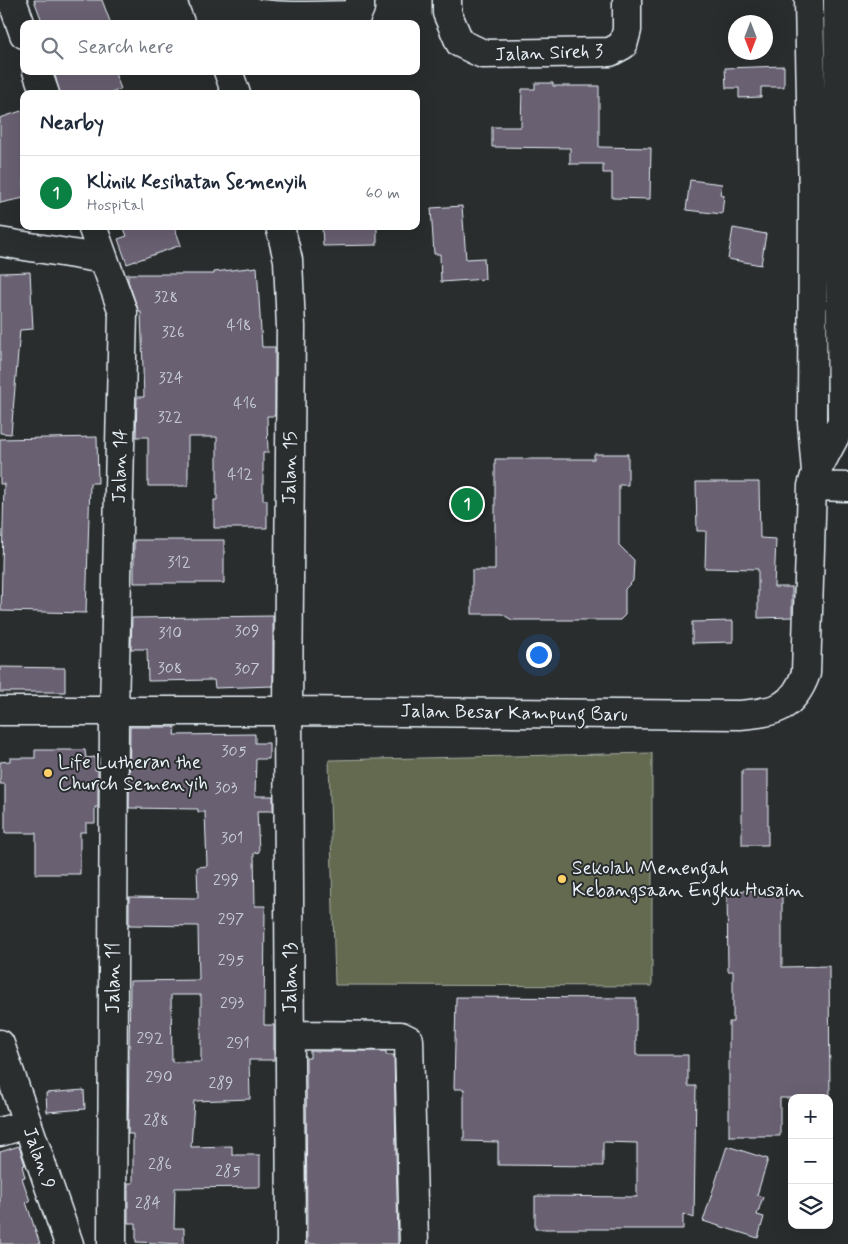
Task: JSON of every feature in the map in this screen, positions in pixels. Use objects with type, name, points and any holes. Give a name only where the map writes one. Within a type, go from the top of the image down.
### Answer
[{"type":"street","points":[[12,0],[20,23]]},
{"type":"street","points":[[204,0],[211,20]]},
{"type":"street","points":[[220,0],[222,4],[242,12],[302,8],[357,16],[360,0]]},
{"type":"street","name":"Jalan Sireh 3","points":[[446,0],[447,13],[460,43],[483,54],[610,52],[624,45],[627,0]]},
{"type":"street","name":"Jalan Besar Kampung Baru","points":[[0,712],[288,711],[731,715],[769,713],[787,703],[800,691],[806,673],[814,479],[809,0]]},
{"type":"street","points":[[838,0],[844,94],[845,423],[814,479],[848,487]]},
{"type":"street","points":[[38,75],[44,90]]},
{"type":"street","points":[[229,75],[235,90]]},
{"type":"street","name":"Jalan 14","points":[[93,230],[123,312],[114,711]]},
{"type":"street","name":"Jalan 15","points":[[281,230],[288,260],[291,327],[288,711]]},
{"type":"street","points":[[0,242],[104,259]]},
{"type":"street","points":[[812,422],[845,423]]},
{"type":"street","name":"Jalan 11","points":[[112,1244],[114,711]]},
{"type":"street","name":"Jalan 13","points":[[288,711],[291,1244]]},
{"type":"street","points":[[290,1035],[401,1036],[409,1040],[414,1244]]},
{"type":"street","name":"Jalan 9","points":[[0,1044],[69,1244]]},
{"type":"street","points":[[0,1132],[27,1124]]},
{"type":"green space","points":[[652,753],[652,986],[335,985],[329,760]]},
{"type":"building","points":[[34,0],[102,0],[110,20],[42,20]]},
{"type":"building","points":[[784,66],[784,87],[761,87],[761,97],[739,98],[739,88],[726,88],[725,68]]},
{"type":"building","points":[[55,75],[116,75],[121,89],[119,90],[59,90]]},
{"type":"building","points":[[535,83],[553,83],[553,86],[599,86],[599,147],[651,148],[650,199],[612,198],[612,173],[603,173],[603,164],[570,164],[570,148],[492,147],[492,127],[521,127],[522,89],[535,89]]},
{"type":"building","points":[[20,111],[20,199],[0,203],[0,118]]},
{"type":"building","points":[[690,180],[722,184],[720,194],[724,195],[722,214],[686,210]]},
{"type":"building","points":[[462,206],[466,259],[484,258],[485,279],[441,282],[440,254],[434,254],[431,208]]},
{"type":"building","points":[[733,228],[766,234],[761,265],[728,259]]},
{"type":"building","points":[[125,230],[175,230],[181,245],[127,264],[118,239],[127,236]]},
{"type":"building","points":[[322,230],[377,230],[377,245],[323,246]]},
{"type":"building","points":[[257,267],[262,347],[275,347],[275,416],[267,416],[268,453],[263,453],[263,500],[267,500],[267,528],[214,528],[214,500],[217,500],[217,437],[188,437],[188,486],[148,486],[148,437],[136,437],[137,397],[144,397],[141,312],[139,312],[128,281],[128,274],[214,274],[214,272]]},
{"type":"building","points":[[30,272],[33,329],[20,330],[11,434],[0,433],[0,273]]},
{"type":"building","points":[[97,437],[98,483],[90,483],[86,613],[1,611],[4,484],[0,484],[0,439]]},
{"type":"building","points":[[594,454],[628,454],[628,485],[619,485],[619,545],[634,560],[633,581],[625,589],[625,615],[620,620],[512,620],[502,614],[472,614],[472,570],[495,570],[495,459],[594,459]]},
{"type":"building","points":[[696,482],[759,482],[760,538],[776,539],[774,587],[792,587],[792,617],[758,618],[758,569],[705,568],[706,531],[697,531]]},
{"type":"building","points":[[134,540],[224,540],[224,583],[134,583]]},
{"type":"building","points":[[273,616],[273,686],[215,688],[214,680],[148,681],[147,649],[131,649],[132,618]]},
{"type":"building","points":[[733,621],[733,642],[692,643],[692,622]]},
{"type":"building","points":[[0,667],[65,668],[65,692],[0,692]]},
{"type":"building","points":[[130,727],[175,727],[174,735],[255,734],[255,743],[269,743],[269,759],[256,759],[255,796],[273,796],[273,811],[257,811],[259,852],[254,853],[255,906],[265,906],[264,1025],[274,1025],[274,1060],[249,1060],[250,1099],[194,1101],[191,1147],[232,1146],[232,1155],[260,1155],[260,1187],[175,1188],[174,1228],[184,1228],[184,1244],[136,1242],[136,1223],[128,1223],[128,1183],[133,1183],[133,1134],[128,1134],[130,981],[199,980],[198,926],[129,925],[129,897],[198,898],[197,867],[207,866],[205,812],[198,812],[198,809],[129,808]],"holes":[[[171,995],[201,995],[201,1062],[172,1062]]]},
{"type":"building","points":[[35,750],[85,750],[86,758],[95,757],[95,770],[98,770],[98,807],[95,807],[95,823],[86,823],[86,832],[80,832],[80,874],[36,874],[36,833],[5,833],[5,784],[0,784],[0,762],[10,761],[10,758],[35,758]]},
{"type":"building","points":[[742,770],[768,770],[768,845],[742,845]]},
{"type":"building","points":[[782,890],[782,967],[829,966],[830,1094],[788,1094],[788,1098],[780,1098],[780,1136],[729,1136],[729,1022],[733,1022],[733,971],[728,971],[727,891]]},
{"type":"building","points":[[456,997],[636,998],[636,1055],[688,1055],[688,1086],[696,1086],[694,1218],[683,1214],[683,1229],[535,1229],[535,1196],[637,1197],[637,1143],[603,1142],[603,1166],[498,1165],[498,1142],[464,1141],[464,1089],[454,1089]]},
{"type":"building","points":[[310,1051],[386,1051],[386,1055],[394,1055],[398,1244],[307,1244],[306,1058],[310,1058]]},
{"type":"building","points":[[84,1090],[85,1109],[47,1112],[46,1093]]},
{"type":"building","points":[[19,1146],[25,1165],[22,1166],[25,1177],[22,1178],[30,1201],[26,1202],[40,1244],[0,1244],[0,1152]]},
{"type":"building","points":[[727,1146],[768,1159],[757,1195],[763,1197],[757,1215],[764,1217],[758,1238],[703,1221]]},
{"type":"place","name":"Klinik Kesihatan Semenyih","points":[[467,504]]},
{"type":"place","name":"Life Lutheran the Church Semenyih","points":[[48,773]]},
{"type":"place","name":"Sekolah Menengah Kebangsaan Engku Husain","points":[[562,879]]}]
